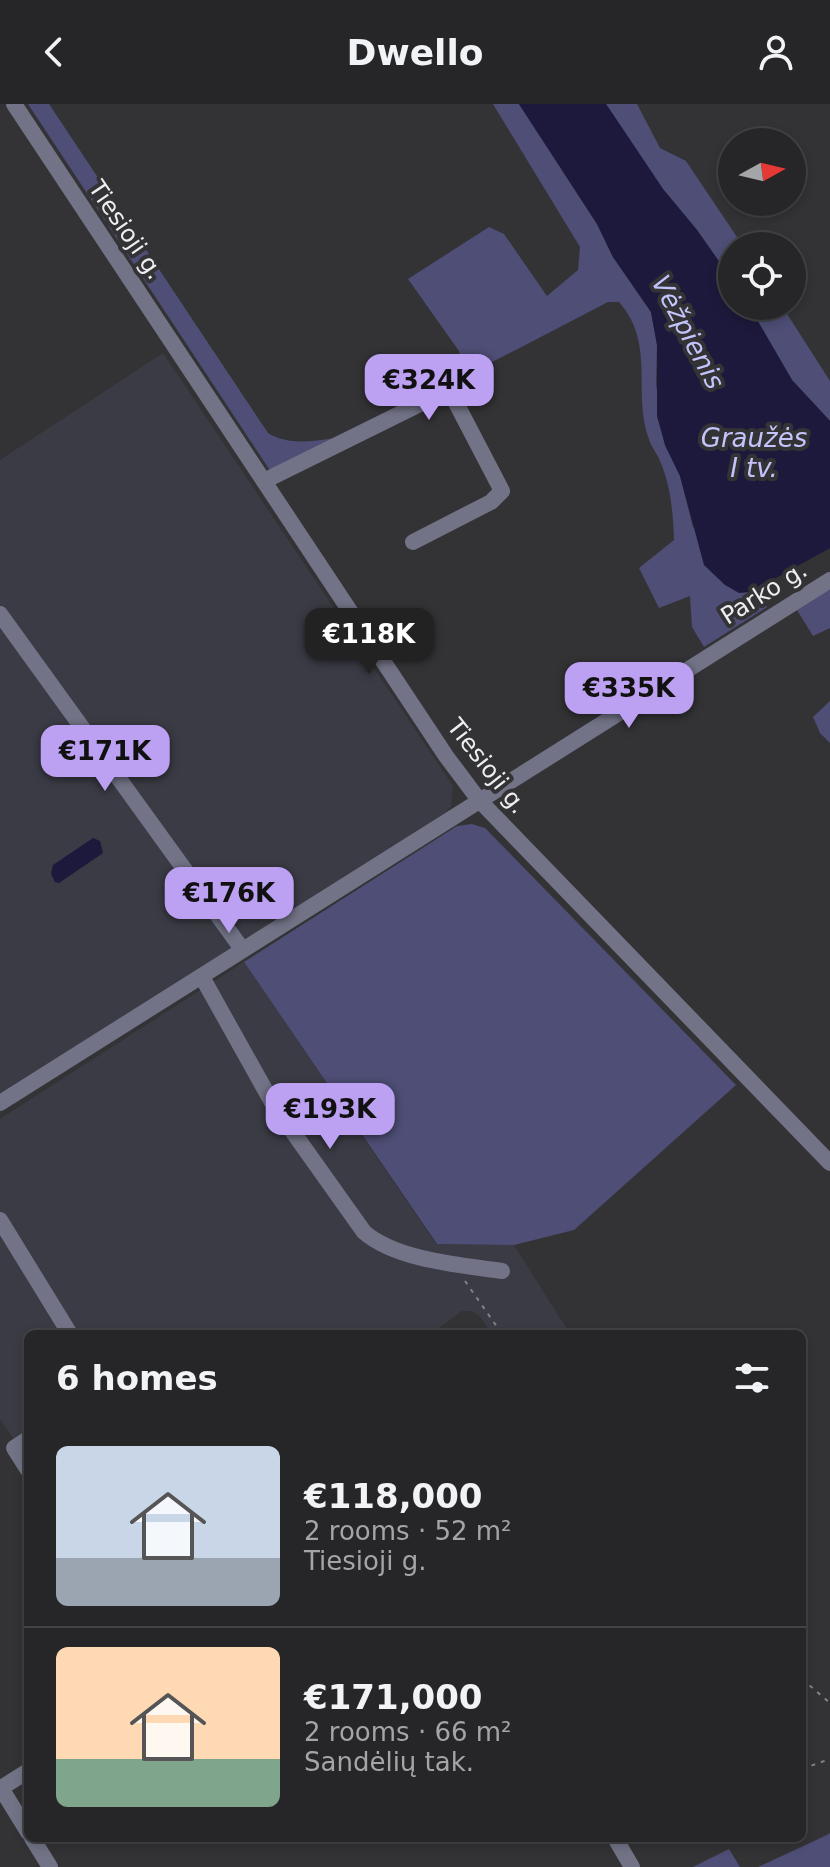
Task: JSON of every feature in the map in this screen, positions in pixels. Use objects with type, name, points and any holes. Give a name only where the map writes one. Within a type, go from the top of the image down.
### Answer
[{"type":"street","name":"Tiesioji g.","points":[[14,104],[446,756],[479,800],[830,1163]]},
{"type":"street","points":[[264,481],[438,395],[446,394],[454,399],[502,491],[491,502],[413,542]]},
{"type":"street","name":"Parko g.","points":[[0,1103],[830,580]]},
{"type":"street","points":[[0,614],[242,949]]},
{"type":"street","points":[[202,977],[273,1104],[364,1232],[374,1241],[392,1249],[502,1271]]},
{"type":"street","points":[[0,1220],[68,1330]]},
{"type":"street","points":[[24,1442],[14,1448],[24,1464]]},
{"type":"street","points":[[24,1774],[1,1788],[24,1825]]},
{"type":"street","points":[[34,1842],[50,1867]]},
{"type":"street","points":[[617,1842],[632,1867]]},
{"type":"path","points":[[453,1263],[499,1330]]},
{"type":"path","points":[[806,1682],[830,1703]]},
{"type":"path","points":[[806,1768],[830,1759]]},
{"type":"shaded area","points":[[28,104],[49,104],[268,433],[295,441],[344,437],[277,470],[269,469]]},
{"type":"shaded area","points":[[493,104],[519,104],[597,224],[613,257],[651,312],[657,345],[656,384],[665,445],[680,476],[693,527],[751,592],[757,589],[767,607],[704,647],[692,627],[690,596],[659,608],[639,568],[674,540],[673,520],[667,480],[644,421],[637,335],[619,302],[608,302],[448,385],[461,365],[459,351],[408,279],[489,227],[504,234],[547,296],[578,270],[580,247]]},
{"type":"shaded area","points":[[606,104],[637,104],[660,148],[686,161],[718,209],[718,216],[723,216],[734,232],[718,232],[718,260],[663,189]]},
{"type":"shaded area","points":[[757,320],[791,320],[830,381],[830,421],[792,380]]},
{"type":"shaded area","points":[[163,353],[453,786],[451,806],[444,814],[236,947],[0,1093],[0,460]]},
{"type":"shaded area","points":[[830,589],[830,628],[813,636],[797,610]]},
{"type":"shaded area","points":[[830,701],[830,743],[820,733],[813,717]]},
{"type":"shaded area","points":[[472,824],[485,828],[736,1085],[574,1230],[514,1245],[437,1244],[244,962],[457,826]]},
{"type":"shaded area","points":[[244,962],[436,1244],[514,1245],[567,1330],[489,1330],[479,1315],[462,1311],[436,1330],[24,1330],[24,1435],[15,1441],[0,1419],[0,1119]]},
{"type":"shaded area","points":[[830,1833],[830,1867],[758,1867],[827,1835]]},
{"type":"shaded area","points":[[729,1849],[740,1867],[693,1867]]},
{"type":"water","name":"Graužės I tv.","points":[[519,104],[606,104],[663,189],[697,230],[718,260],[718,320],[757,320],[792,380],[830,421],[830,548],[751,592],[739,593],[725,585],[704,565],[680,476],[665,445],[657,416],[657,345],[651,312],[613,257],[597,224]]},
{"type":"water","points":[[93,838],[100,841],[103,853],[59,883],[55,882],[51,874],[53,865]]},
{"type":"water label","name":"Vėžpienis","points":[[688,332]]}]
